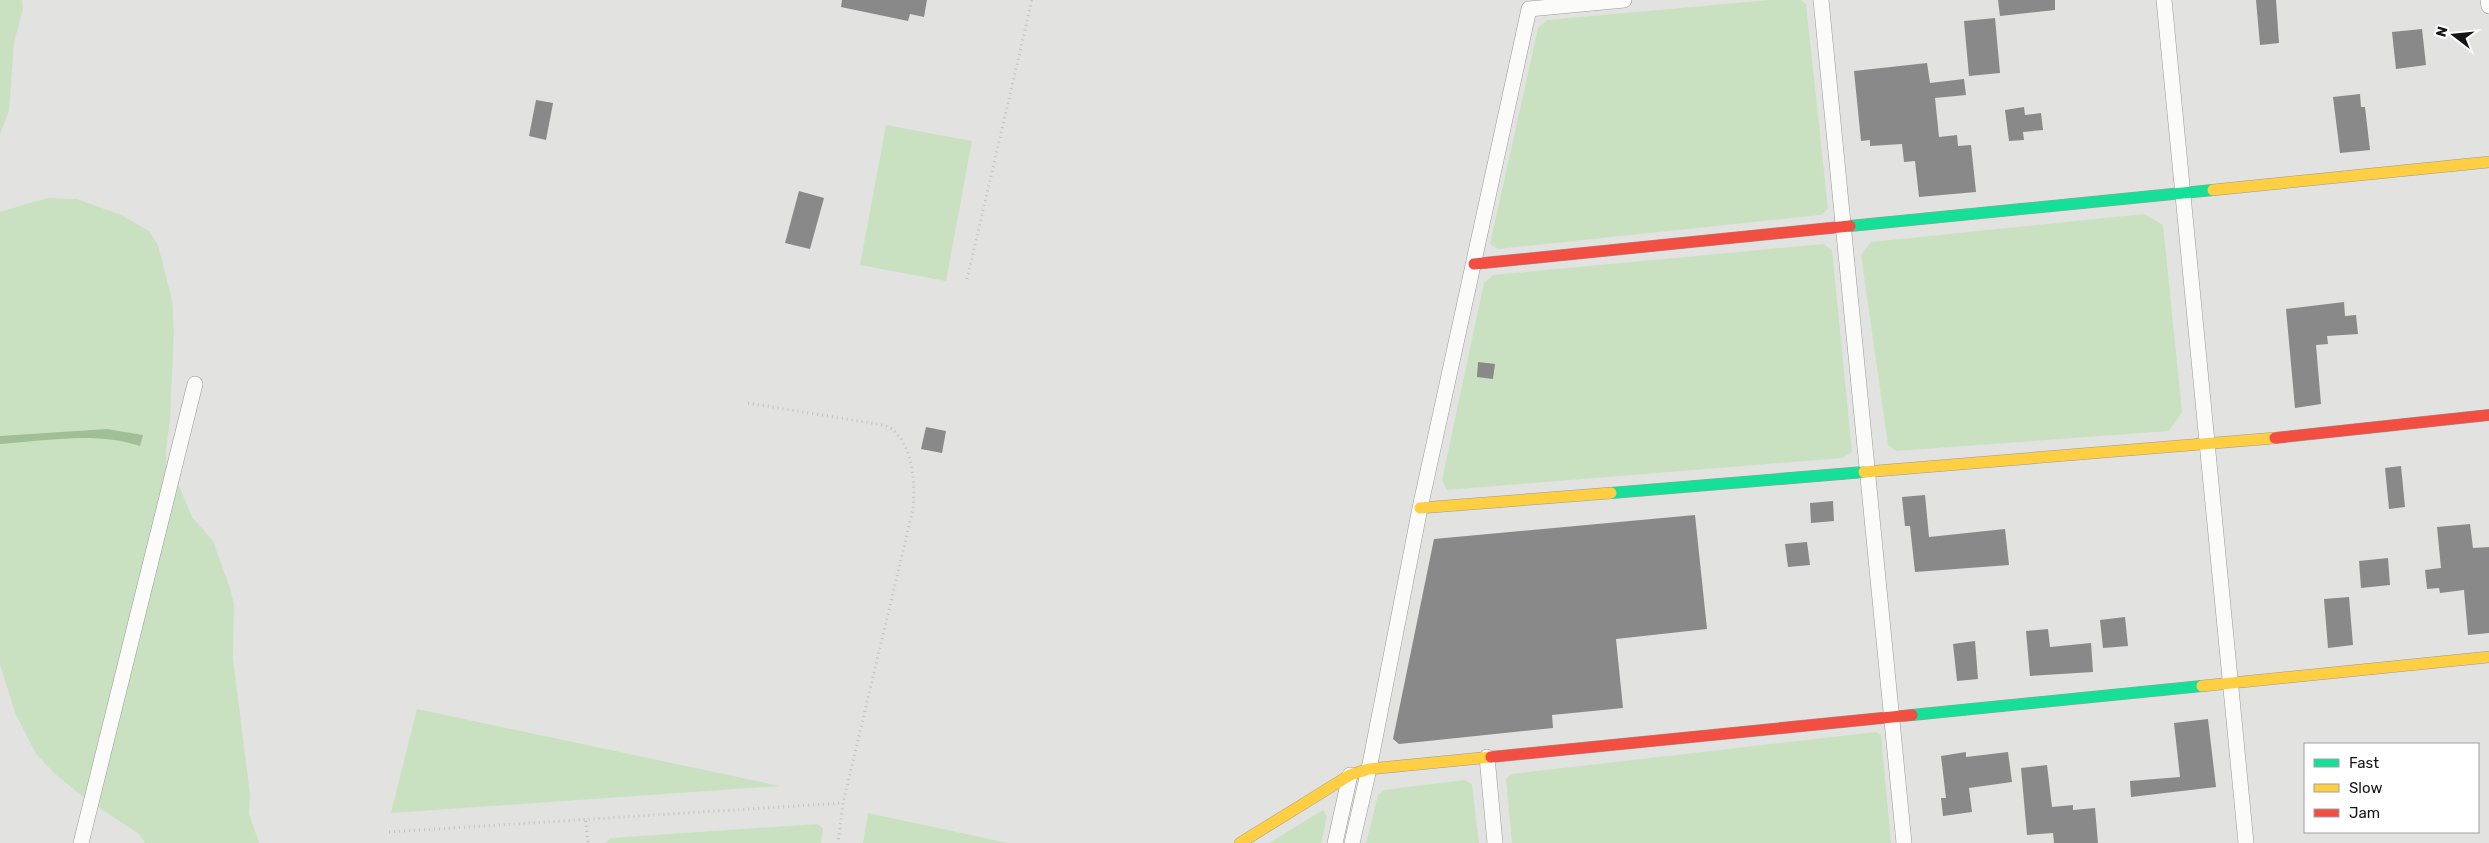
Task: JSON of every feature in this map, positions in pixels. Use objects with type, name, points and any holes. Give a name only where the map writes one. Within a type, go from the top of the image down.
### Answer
[{"type":"street","points":[[1352,843],[1369,769],[1420,508],[1529,9],[1624,0]]},
{"type":"street","points":[[1821,0],[1904,843]]},
{"type":"street","points":[[2164,0],[2246,843]]},
{"type":"street","points":[[2488,0],[2489,6]]},
{"type":"street","points":[[1474,264],[2489,162]]},
{"type":"street","points":[[81,843],[195,384]]},
{"type":"street","points":[[1420,508],[2207,445],[2489,415]]},
{"type":"street","points":[[1240,843],[1350,775],[1369,769],[2231,682],[2489,658]]},
{"type":"street","points":[[1487,758],[1496,843]]},
{"type":"street","points":[[1335,843],[1350,775]]},
{"type":"path","points":[[967,279],[1032,0]]},
{"type":"path","points":[[748,403],[877,424],[891,428],[903,443],[914,481],[913,510],[844,802],[838,843]]},
{"type":"path","points":[[389,832],[586,821],[844,802]]},
{"type":"path","points":[[586,821],[588,843]]},
{"type":"shaded area","points":[[0,0],[22,0],[23,10],[14,42],[9,111],[0,134]]},
{"type":"shaded area","points":[[1769,0],[1801,0],[1806,4],[1828,209],[1821,215],[1498,249],[1490,244],[1538,28],[1547,20]]},
{"type":"shaded area","points":[[886,125],[972,141],[946,281],[860,265]]},
{"type":"shaded area","points":[[47,198],[77,199],[121,215],[149,231],[158,245],[172,300],[174,332],[170,419],[166,450],[167,469],[177,481],[192,517],[213,541],[234,604],[233,658],[250,794],[249,813],[259,843],[145,843],[139,834],[83,797],[55,774],[36,754],[15,713],[0,664],[0,212]]},
{"type":"shaded area","points":[[2144,214],[2163,225],[2182,412],[2169,431],[1896,451],[1888,445],[1861,255],[1871,242]]},
{"type":"shaded area","points":[[1824,244],[1832,250],[1852,452],[1843,458],[1447,490],[1442,480],[1484,283],[1493,275]]},
{"type":"shaded area","points":[[107,429],[143,435],[140,446],[123,441],[88,438],[0,444],[0,436]]},
{"type":"shaded area","points":[[417,709],[780,786],[391,813]]},
{"type":"shaded area","points":[[1876,732],[1881,735],[1891,843],[1512,843],[1506,779],[1511,774]]},
{"type":"shaded area","points":[[1464,780],[1472,784],[1479,843],[1366,843],[1378,795],[1384,790]]},
{"type":"shaded area","points":[[1323,810],[1327,817],[1321,843],[1269,843]]},
{"type":"shaded area","points":[[868,813],[1008,843],[863,843]]},
{"type":"shaded area","points":[[817,824],[823,828],[821,843],[605,843],[611,838]]},
{"type":"building","points":[[842,0],[927,0],[924,17],[910,14],[908,21],[841,7]]},
{"type":"building","points":[[1998,0],[2055,0],[2055,10],[2000,16]]},
{"type":"building","points":[[2256,0],[2276,0],[2279,43],[2260,45]]},
{"type":"building","points":[[1995,18],[2000,73],[1969,76],[1964,21]]},
{"type":"building","points":[[2422,29],[2426,65],[2396,69],[2392,32]]},
{"type":"building","points":[[1927,63],[1930,83],[1964,79],[1966,95],[1935,98],[1939,137],[1957,135],[1958,146],[1971,145],[1976,192],[1919,197],[1915,161],[1904,162],[1902,144],[1870,146],[1870,140],[1861,141],[1854,71]]},
{"type":"building","points":[[2360,94],[2361,107],[2365,107],[2370,150],[2340,153],[2333,97]]},
{"type":"building","points":[[536,100],[553,103],[546,140],[529,136]]},
{"type":"building","points":[[2024,107],[2025,115],[2041,113],[2043,130],[2023,132],[2024,140],[2009,141],[2005,110]]},
{"type":"building","points":[[799,191],[824,198],[810,249],[785,243]]},
{"type":"building","points":[[2344,302],[2345,316],[2356,315],[2358,334],[2327,336],[2328,344],[2316,345],[2321,404],[2295,408],[2286,309]]},
{"type":"building","points":[[1478,362],[1495,364],[1493,379],[1477,377]]},
{"type":"building","points":[[926,427],[946,431],[942,453],[921,449]]},
{"type":"building","points":[[2401,466],[2405,507],[2389,509],[2385,468]]},
{"type":"building","points":[[1925,495],[1929,537],[2005,529],[2009,565],[1915,572],[1910,526],[1905,526],[1902,497]]},
{"type":"building","points":[[1833,501],[1834,521],[1811,523],[1810,503]]},
{"type":"building","points":[[1695,515],[1707,629],[1616,639],[1623,708],[1552,715],[1553,728],[1399,744],[1393,739],[1434,539]]},
{"type":"building","points":[[2470,524],[2473,548],[2489,547],[2489,633],[2468,635],[2464,590],[2440,593],[2439,588],[2427,589],[2425,570],[2441,568],[2437,527]]},
{"type":"building","points":[[1807,542],[1810,565],[1788,567],[1785,544]]},
{"type":"building","points":[[2388,558],[2390,585],[2361,588],[2359,561]]},
{"type":"building","points":[[2349,597],[2353,645],[2328,648],[2324,599]]},
{"type":"building","points":[[2125,617],[2128,646],[2103,648],[2100,620]]},
{"type":"building","points":[[2048,629],[2050,647],[2091,643],[2093,672],[2030,676],[2026,631]]},
{"type":"building","points":[[1975,641],[1978,679],[1957,681],[1953,644]]},
{"type":"building","points":[[2208,719],[2216,787],[2131,797],[2130,781],[2180,777],[2174,723]]},
{"type":"building","points":[[1966,752],[1966,757],[2008,752],[2012,782],[1969,788],[1972,812],[1943,816],[1941,798],[1946,798],[1941,756]]},
{"type":"building","points":[[2047,765],[2052,807],[2073,805],[2073,810],[2095,808],[2098,843],[2054,843],[2053,833],[2027,835],[2021,768]]},
{"type":"traffic: fast","points":[[1850,226],[2213,190]]},
{"type":"traffic: fast","points":[[1611,493],[1864,472]]},
{"type":"traffic: fast","points":[[1912,715],[2202,686]]},
{"type":"traffic: slow","points":[[2213,190],[2489,162]]},
{"type":"traffic: slow","points":[[1864,472],[2275,438]]},
{"type":"traffic: slow","points":[[1420,508],[1611,493]]},
{"type":"traffic: slow","points":[[2202,686],[2489,657]]},
{"type":"traffic: slow","points":[[1240,843],[1350,775],[1369,769],[1491,757]]},
{"type":"traffic: jam","points":[[1474,264],[1850,226]]},
{"type":"traffic: jam","points":[[2275,438],[2489,415]]},
{"type":"traffic: jam","points":[[1491,757],[1912,715]]}]
